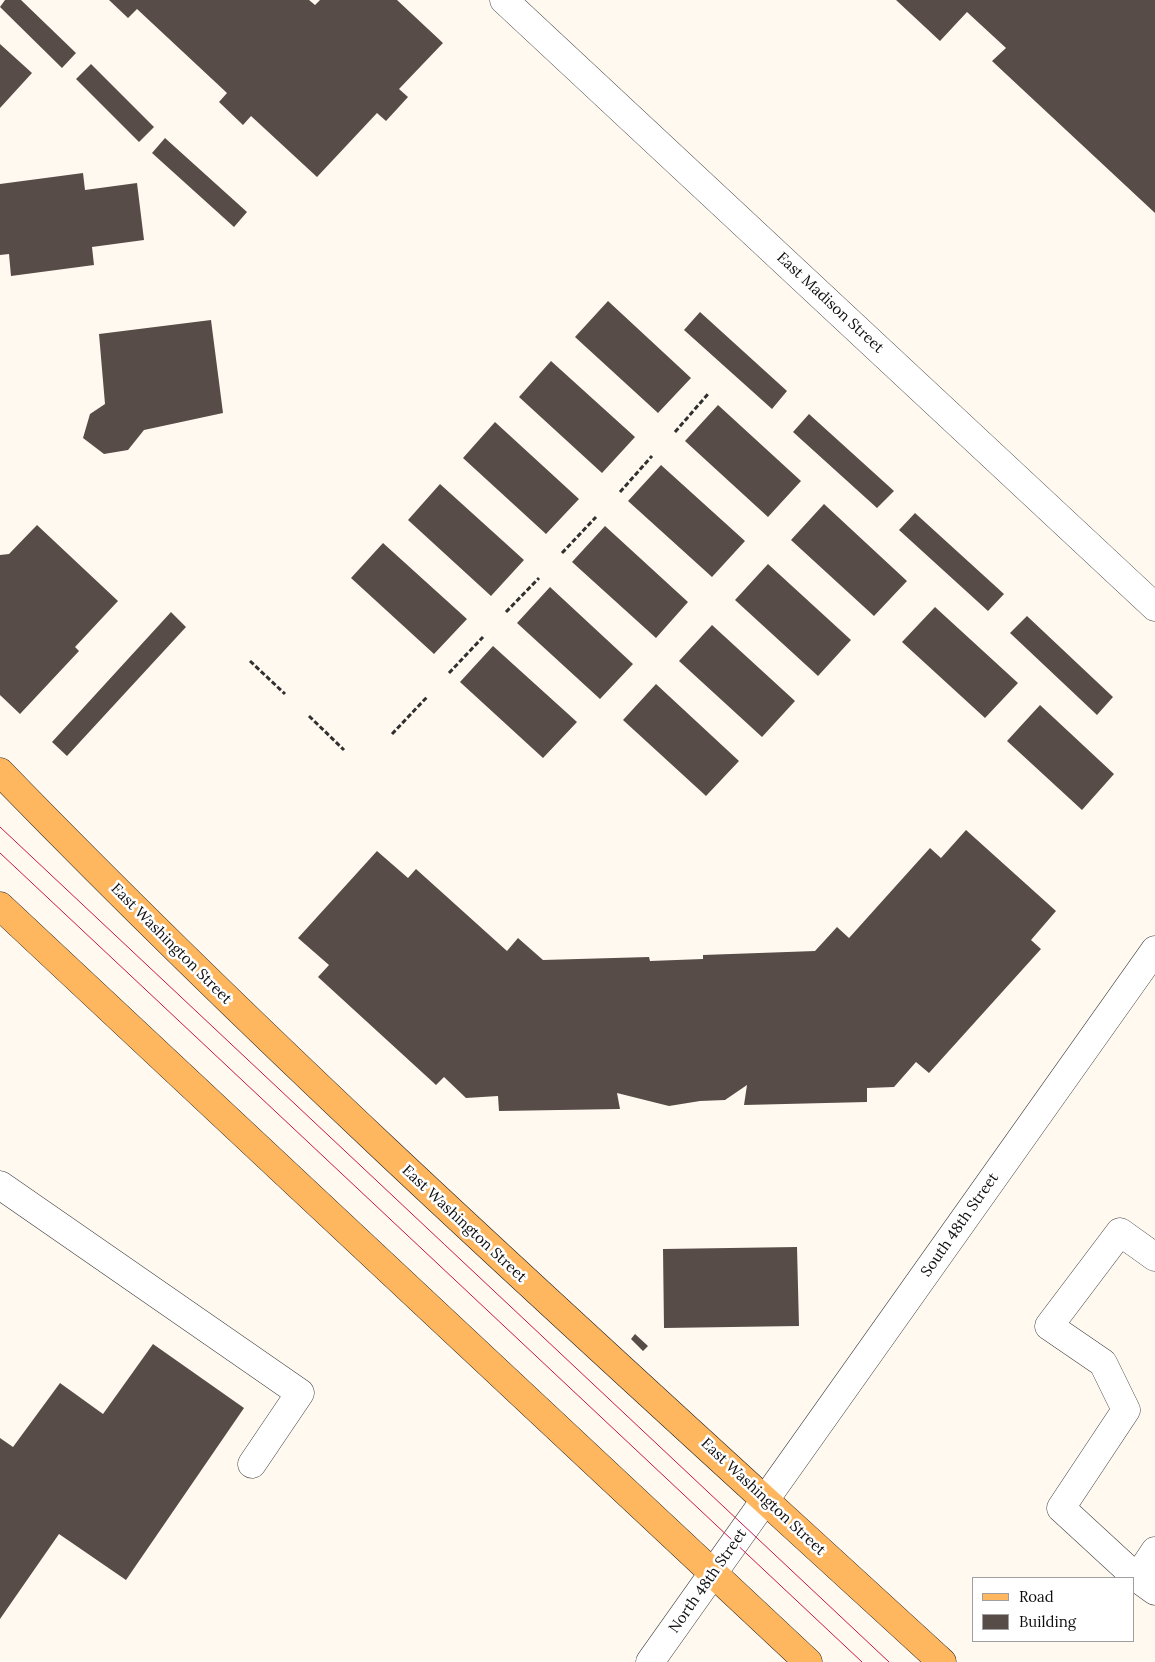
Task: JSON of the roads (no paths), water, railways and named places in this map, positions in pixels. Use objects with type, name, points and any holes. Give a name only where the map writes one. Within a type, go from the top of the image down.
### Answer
[{"type":"main road","name":"East Washington Street","points":[[0,772],[218,992],[478,1238],[766,1499],[942,1662]]},
{"type":"main road","points":[[0,906],[808,1662]]},
{"type":"street","name":"East Madison Street","points":[[504,0],[1155,607]]},
{"type":"street","name":"South 48th Street","points":[[766,1499],[1155,950]]},
{"type":"street","points":[[0,1185],[300,1393],[252,1464]]},
{"type":"street","points":[[1155,1257],[1120,1232],[1049,1326],[1103,1364],[1126,1410],[1061,1508],[1146,1585],[1155,1551]]},
{"type":"street","name":"North 48th Street","points":[[650,1662],[766,1499]]},
{"type":"tram line","points":[[0,827],[889,1662]]},
{"type":"tram line","points":[[0,853],[862,1662]]}]
